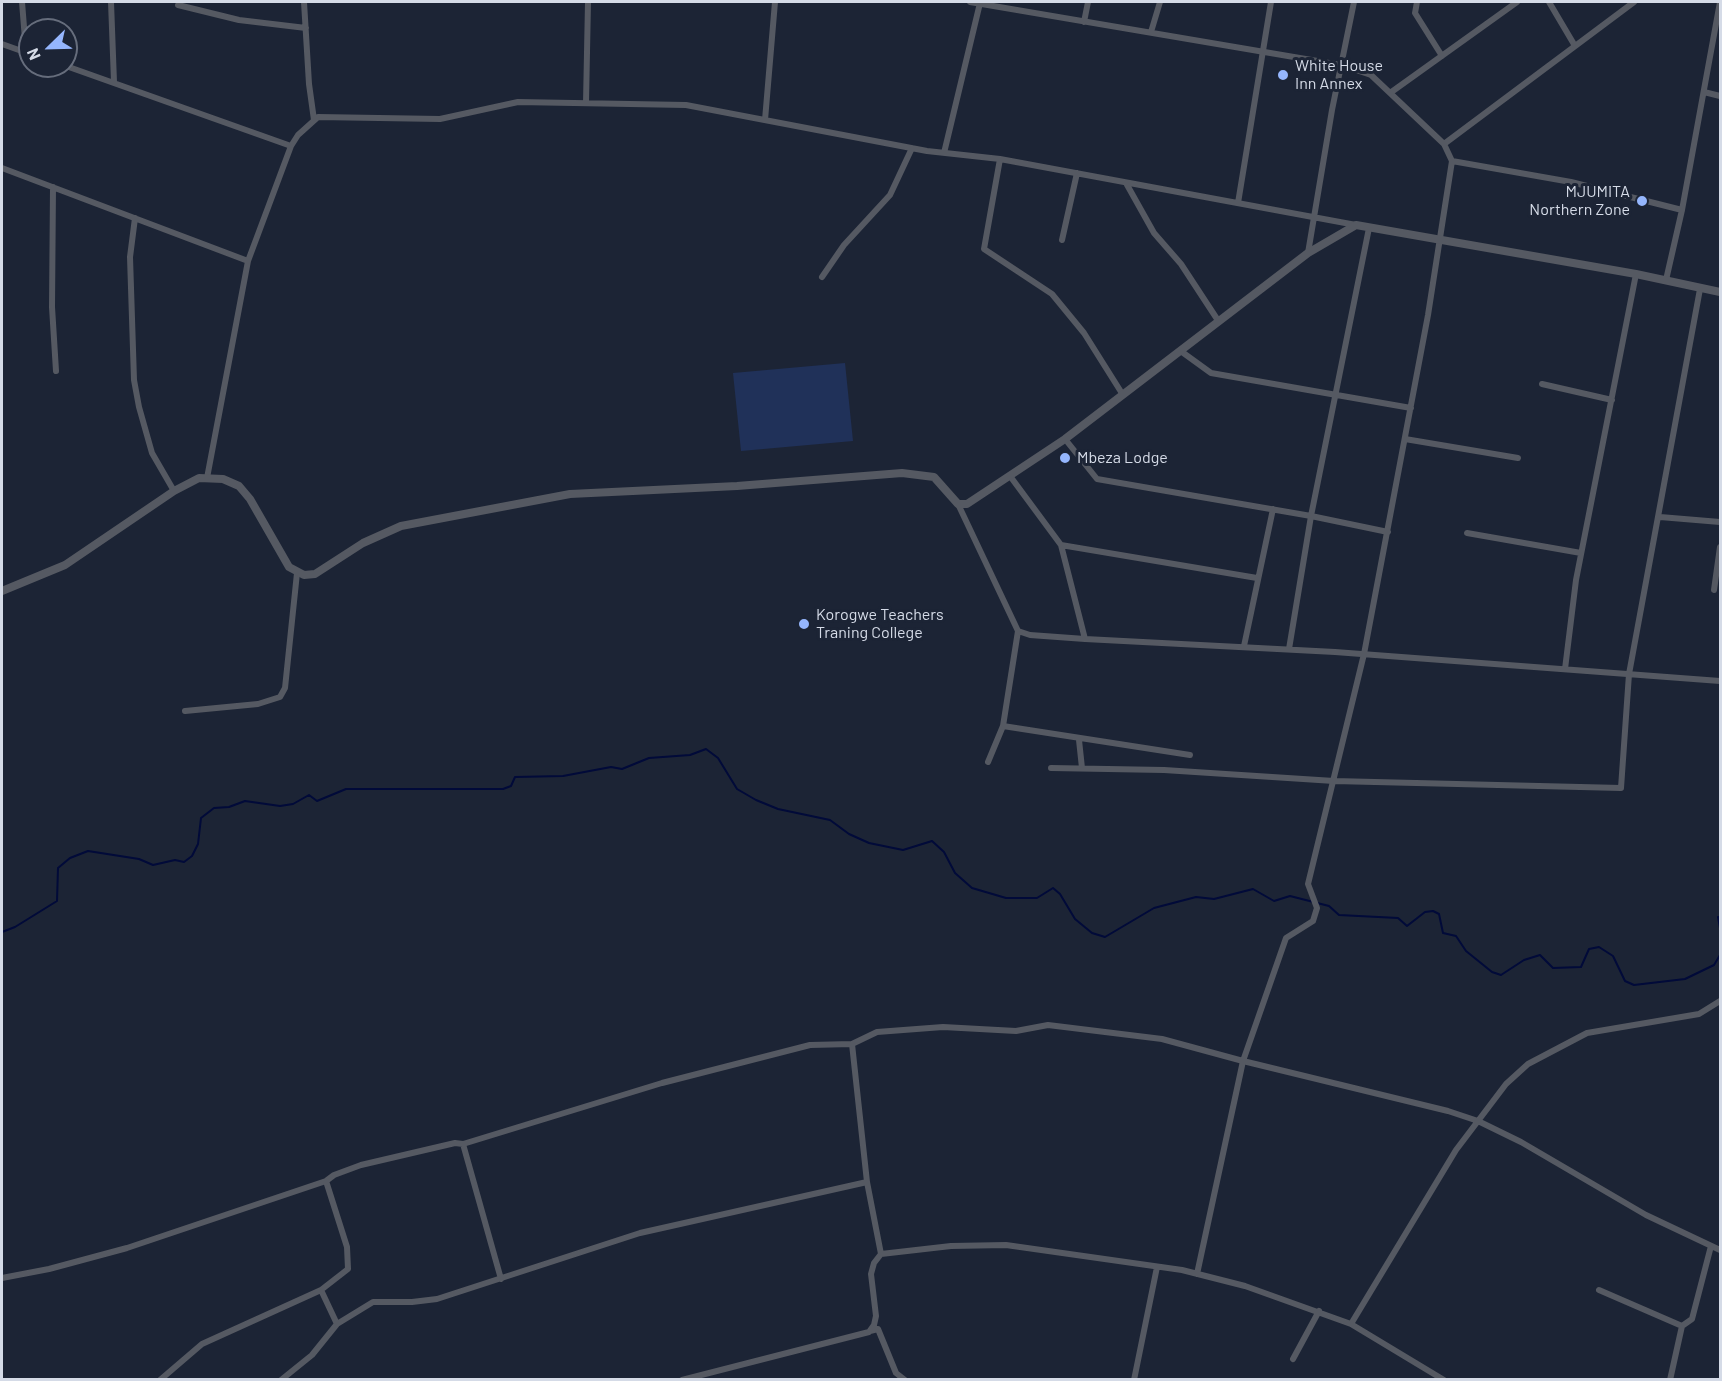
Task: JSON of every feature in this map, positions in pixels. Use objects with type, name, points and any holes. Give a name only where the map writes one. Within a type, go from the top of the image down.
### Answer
[{"type":"street","points":[[22,2],[24,18]]},
{"type":"street","points":[[111,2],[114,82]]},
{"type":"street","points":[[304,2],[314,120]]},
{"type":"street","points":[[586,103],[588,2]]},
{"type":"street","points":[[765,120],[775,2]]},
{"type":"street","points":[[970,2],[1341,65],[1371,75],[1444,144],[1452,161],[1411,408],[1364,654],[1308,884],[1317,908],[1313,921],[1286,939],[1243,1061],[1197,1274]]},
{"type":"street","points":[[1084,22],[1088,2]]},
{"type":"street","points":[[1151,32],[1160,2]]},
{"type":"street","points":[[1238,202],[1271,2]]},
{"type":"street","points":[[1308,253],[1354,2]]},
{"type":"street","points":[[1417,2],[1415,13],[1442,56]]},
{"type":"street","points":[[1390,93],[1517,2]]},
{"type":"street","points":[[1549,2],[1575,46]]},
{"type":"street","points":[[1444,144],[1634,2]]},
{"type":"street","points":[[1666,280],[1719,24],[1720,2]]},
{"type":"street","points":[[944,153],[980,3]]},
{"type":"street","points":[[178,5],[239,20],[306,28]]},
{"type":"street","points":[[2,44],[18,50]]},
{"type":"street","points":[[78,70],[291,146]]},
{"type":"street","points":[[1704,92],[1720,96]]},
{"type":"street","points":[[207,478],[248,261],[291,146],[298,135],[318,117],[440,119],[518,102],[686,105],[912,148],[1000,159],[1238,202],[1369,228],[1636,274],[1720,292]]},
{"type":"street","points":[[822,277],[844,245],[890,195],[912,148]]},
{"type":"street","points":[[1000,159],[984,249],[1052,294],[1084,333],[1123,395]]},
{"type":"street","points":[[1452,161],[1571,182],[1682,210]]},
{"type":"street","points":[[2,168],[248,261]]},
{"type":"street","points":[[1062,240],[1077,174]]},
{"type":"street","points":[[1126,183],[1154,233],[1181,264],[1219,322]]},
{"type":"street","points":[[52,187],[52,307],[56,371]]},
{"type":"street","points":[[135,218],[130,257],[134,380],[152,453],[174,491]]},
{"type":"street","points":[[958,504],[974,501],[1065,439],[1182,352],[1308,253],[1356,225]]},
{"type":"street","points":[[1289,649],[1311,516],[1369,228]]},
{"type":"street","points":[[1565,669],[1581,554],[1636,274]]},
{"type":"street","points":[[1051,768],[1334,781],[1621,788],[1629,674],[1660,516],[1700,289]]},
{"type":"street","points":[[1182,352],[1211,373],[1411,408]]},
{"type":"street","points":[[1542,384],[1612,400]]},
{"type":"street","points":[[1065,439],[1097,479],[1273,509],[1388,532]]},
{"type":"street","points":[[1405,439],[1518,458]]},
{"type":"street","points":[[2,591],[65,565],[174,491],[199,478],[223,479],[239,486],[250,499],[289,567],[297,573],[315,574],[363,543],[401,526],[570,494],[737,486],[902,473],[934,477],[958,504],[1018,631],[1003,726],[988,762]]},
{"type":"street","points":[[1010,476],[1061,544],[1085,639]]},
{"type":"street","points":[[1244,646],[1273,509]]},
{"type":"street","points":[[1660,516],[1720,522]]},
{"type":"street","points":[[1467,533],[1581,554]]},
{"type":"street","points":[[1061,544],[1257,578]]},
{"type":"street","points":[[1714,590],[1720,547]]},
{"type":"street","points":[[184,711],[258,704],[280,697],[285,688],[287,645],[297,573]]},
{"type":"street","points":[[1018,631],[1030,635],[1085,639],[1244,646],[1720,681]]},
{"type":"street","points":[[1003,726],[1079,740],[1190,755]]},
{"type":"street","points":[[1079,740],[1082,768]]},
{"type":"street","points":[[1351,1324],[1456,1150],[1506,1084],[1528,1064],[1587,1033],[1699,1014],[1720,1001]]},
{"type":"street","points":[[2,1278],[49,1269],[127,1248],[326,1181],[334,1175],[361,1165],[455,1143],[463,1144],[662,1083],[810,1045],[852,1044],[877,1032],[943,1027],[1016,1031],[1048,1025],[1162,1039],[1448,1111],[1478,1121],[1521,1142],[1646,1215],[1720,1250]]},
{"type":"street","points":[[852,1044],[867,1182],[881,1254]]},
{"type":"street","points":[[463,1144],[501,1279]]},
{"type":"street","points":[[160,1380],[202,1344],[321,1290],[348,1269],[347,1248],[326,1181]]},
{"type":"street","points":[[281,1380],[312,1355],[337,1324],[373,1302],[412,1302],[437,1299],[640,1233],[867,1182]]},
{"type":"street","points":[[869,1332],[876,1316],[871,1274],[874,1263],[881,1254],[951,1246],[1006,1245],[1197,1274],[1319,1311],[1351,1324],[1444,1380]]},
{"type":"street","points":[[1670,1380],[1682,1326],[1692,1319],[1712,1246]]},
{"type":"street","points":[[1134,1380],[1157,1267]]},
{"type":"street","points":[[321,1290],[337,1324]]},
{"type":"street","points":[[1599,1290],[1682,1326]]},
{"type":"street","points":[[1293,1359],[1319,1311]]},
{"type":"street","points":[[682,1380],[878,1329],[896,1373],[905,1380]]},
{"type":"shaded area","points":[[845,363],[853,441],[741,451],[733,373]]},
{"type":"waterway","points":[[2,932],[15,927],[57,901],[58,868],[70,858],[88,851],[139,859],[153,865],[175,860],[184,862],[192,856],[198,844],[201,818],[214,808],[229,807],[245,801],[280,806],[293,804],[309,795],[317,801],[346,789],[503,789],[511,786],[515,777],[563,776],[611,767],[622,769],[649,758],[690,755],[706,749],[718,758],[737,789],[756,800],[778,809],[830,820],[849,834],[869,843],[903,850],[932,841],[944,852],[955,873],[972,888],[1006,898],[1037,898],[1053,888],[1060,894],[1075,919],[1092,933],[1105,937],[1154,908],[1196,897],[1214,899],[1253,889],[1274,901],[1290,896],[1329,906],[1339,915],[1398,918],[1407,926],[1425,912],[1433,911],[1439,914],[1443,933],[1456,936],[1466,951],[1492,972],[1501,975],[1524,960],[1540,955],[1553,968],[1581,967],[1589,949],[1599,947],[1613,956],[1625,981],[1634,985],[1685,979],[1714,965],[1720,955]]},
{"type":"waterway","points":[[1720,917],[1718,917],[1720,928]]},
{"type":"place","name":"White House Inn Annex","points":[[1283,75]]},
{"type":"place","name":"MJUMITA Northern Zone","points":[[1642,201]]},
{"type":"place","name":"Mbeza Lodge","points":[[1065,458]]},
{"type":"place","name":"Korogwe Teachers Traning College","points":[[804,624]]}]
